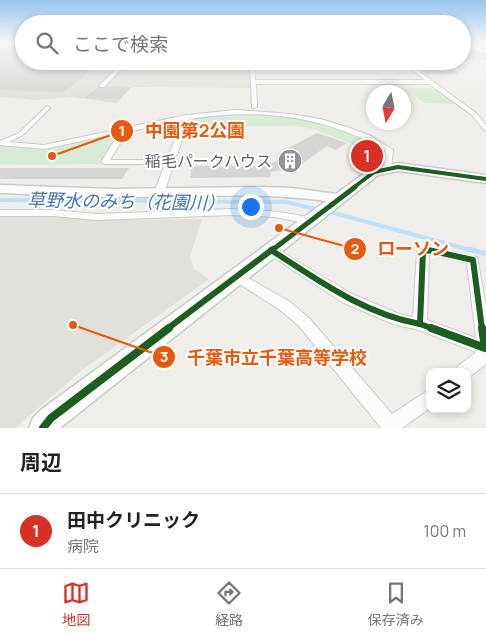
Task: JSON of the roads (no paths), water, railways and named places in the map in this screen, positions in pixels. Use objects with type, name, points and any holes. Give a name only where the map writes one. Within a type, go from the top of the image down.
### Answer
[{"type":"street","points":[[102,86],[117,70]]},
{"type":"street","points":[[252,70],[254,107]]},
{"type":"street","points":[[414,70],[474,114],[486,129]]},
{"type":"street","points":[[253,82],[430,82]]},
{"type":"street","points":[[2,144],[20,134],[47,108]]},
{"type":"street","points":[[2,144],[44,147],[206,113],[264,114],[304,118],[342,126],[388,150],[387,168]]},
{"type":"street","points":[[474,114],[486,114]]},
{"type":"street","points":[[159,192],[186,117]]},
{"type":"street","points":[[125,129],[105,162],[170,162]]},
{"type":"street","points":[[43,428],[51,418],[374,172],[387,168],[427,170],[486,179]]},
{"type":"street","points":[[0,189],[292,192],[324,210]]},
{"type":"street","points":[[0,213],[54,213],[96,217],[232,212],[275,214],[324,210]]},
{"type":"street","points":[[271,250],[347,298],[398,320],[420,324],[485,348]]},
{"type":"street","points":[[420,324],[423,251],[428,250],[473,260],[485,348],[482,358],[469,368]]},
{"type":"street","points":[[236,276],[286,306],[304,322],[391,427],[426,400]]},
{"type":"waterway","name":"草野水のみち（花園川）","points":[[0,200],[286,202],[319,210]]},
{"type":"waterway","name":"草野水のみち（花園川）","points":[[326,211],[474,251]]},
{"type":"waterway","name":"草野水のみち（花園川）","points":[[469,249],[486,254]]},
{"type":"place","name":"中園第2公園","points":[[52,156]]},
{"type":"place","name":"田中クリニック","points":[[367,156]]},
{"type":"place","name":"稲毛パークハウス","points":[[290,161]]},
{"type":"place","name":"ローソン","points":[[279,228]]},
{"type":"place","name":"千葉市立千葉高等学校","points":[[73,325]]}]
